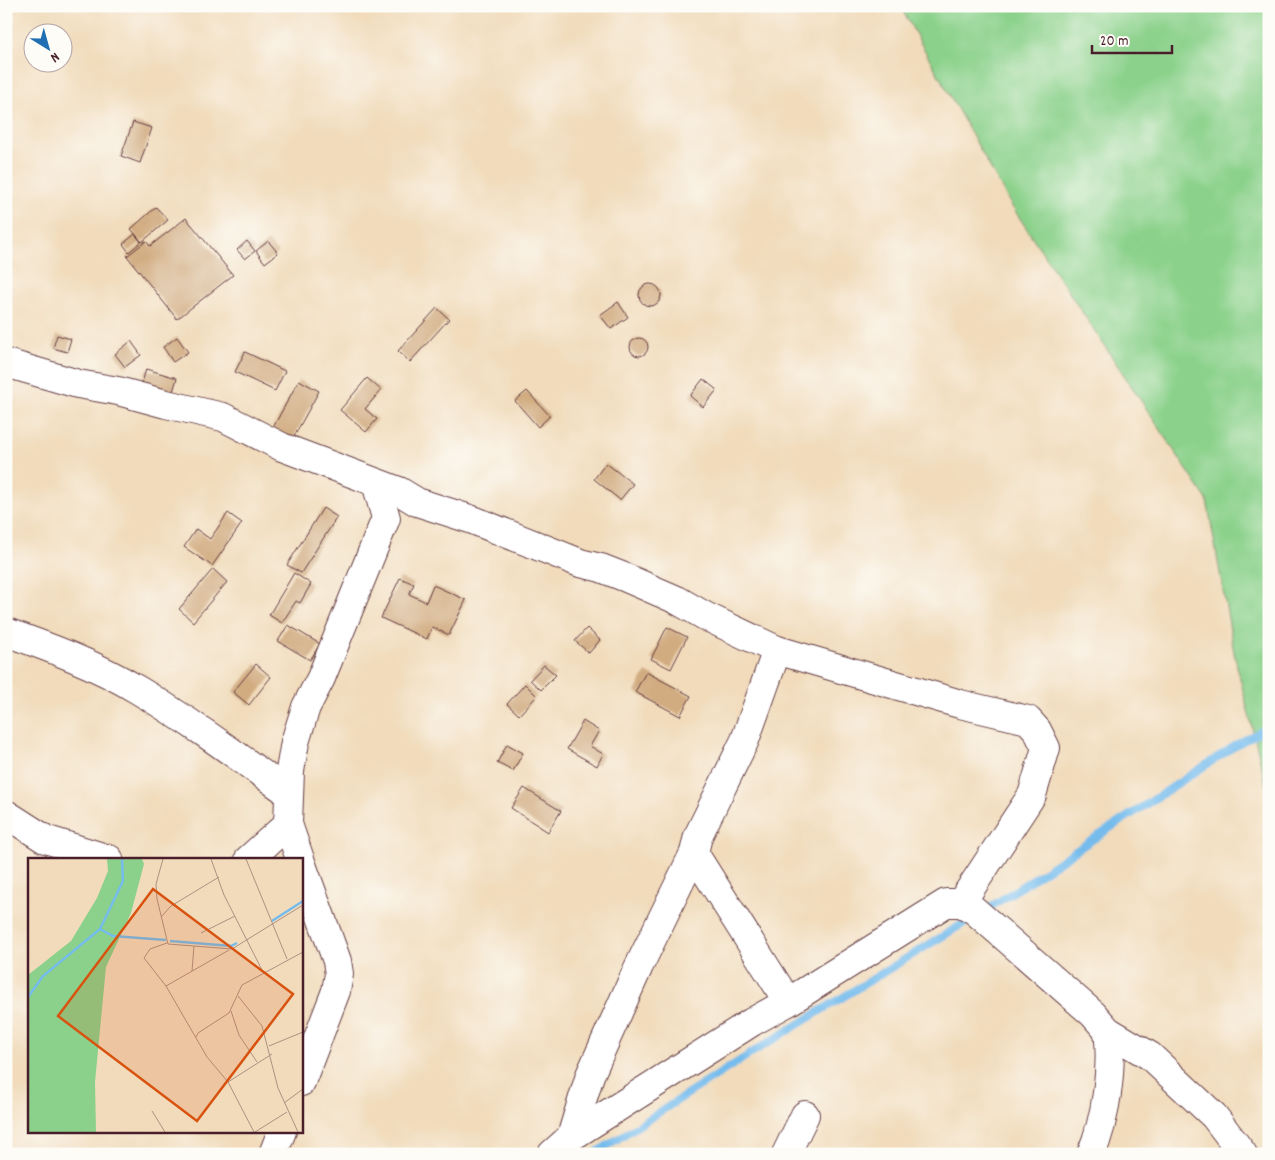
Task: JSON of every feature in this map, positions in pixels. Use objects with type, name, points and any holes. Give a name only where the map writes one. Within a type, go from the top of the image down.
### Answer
[{"type":"street","points":[[6,363],[78,384],[118,391],[224,417],[282,447],[399,490],[417,502],[473,520],[580,563],[601,568],[624,577],[676,600],[777,650],[960,704],[1028,720],[1037,730],[1046,748],[1032,795],[972,911]]},
{"type":"street","points":[[300,858],[288,824],[290,771],[295,742],[306,707],[320,678],[386,518],[376,482]]},
{"type":"street","points":[[386,518],[417,502]]},
{"type":"street","points":[[6,632],[60,651],[137,689],[205,733],[289,792]]},
{"type":"street","points":[[562,1146],[590,1075],[639,966],[694,853],[698,836],[744,740],[777,650]]},
{"type":"street","points":[[6,814],[46,839],[106,858]]},
{"type":"street","points":[[250,858],[288,824]]},
{"type":"street","points":[[694,853],[788,1002]]},
{"type":"street","points":[[302,866],[309,906],[337,961],[339,974],[336,990],[302,1079]]},
{"type":"street","points":[[562,1146],[752,1022],[788,1002],[946,903],[972,911],[1003,935],[1048,977],[1092,1014],[1108,1031],[1150,1056],[1214,1116],[1243,1154]]},
{"type":"street","points":[[1091,1154],[1099,1136],[1109,1075],[1111,1052],[1108,1031]]},
{"type":"street","points":[[786,1154],[805,1115]]},
{"type":"street","points":[[273,1154],[282,1132]]},
{"type":"green space","points":[[900,6],[1269,6],[1269,796],[1235,658],[1207,500],[1011,205]]},
{"type":"building","points":[[133,122],[152,128],[140,163],[121,156]]},
{"type":"building","points":[[156,207],[168,220],[142,242],[131,229]]},
{"type":"building","points":[[186,218],[233,275],[177,319],[127,256],[146,241],[150,246]]},
{"type":"building","points":[[135,234],[141,242],[129,252],[123,244]]},
{"type":"building","points":[[247,241],[255,251],[245,259],[237,250]]},
{"type":"building","points":[[268,241],[278,253],[265,263],[256,251]]},
{"type":"building","points":[[650,284],[658,287],[661,295],[658,303],[650,306],[642,303],[639,295],[642,287]]},
{"type":"building","points":[[618,302],[628,317],[611,329],[600,315]]},
{"type":"building","points":[[437,308],[449,319],[410,362],[398,351]]},
{"type":"building","points":[[57,335],[71,339],[67,352],[53,348]]},
{"type":"building","points":[[177,337],[188,352],[173,362],[163,347]]},
{"type":"building","points":[[639,338],[645,341],[648,347],[645,353],[639,356],[633,353],[630,347],[633,341]]},
{"type":"building","points":[[131,341],[141,355],[125,367],[115,354]]},
{"type":"building","points":[[245,352],[285,371],[275,391],[235,372]]},
{"type":"building","points":[[146,369],[177,378],[172,395],[141,386]]},
{"type":"building","points":[[367,378],[381,390],[365,409],[377,419],[366,432],[340,410]]},
{"type":"building","points":[[703,379],[717,390],[703,407],[690,396]]},
{"type":"building","points":[[299,380],[319,391],[291,442],[271,431]]},
{"type":"building","points":[[527,391],[550,416],[538,427],[515,401]]},
{"type":"building","points":[[606,463],[633,484],[620,500],[594,479]]},
{"type":"building","points":[[323,508],[337,517],[301,573],[287,565]]},
{"type":"building","points":[[228,513],[242,523],[212,566],[184,547],[196,529],[210,539]]},
{"type":"building","points":[[213,569],[227,582],[193,622],[179,609]]},
{"type":"building","points":[[294,573],[311,584],[300,603],[296,601],[282,623],[269,615]]},
{"type":"building","points":[[400,578],[414,584],[409,594],[426,602],[433,585],[466,600],[449,635],[432,627],[427,639],[381,618]]},
{"type":"building","points":[[288,625],[320,644],[310,660],[278,641]]},
{"type":"building","points":[[667,627],[687,637],[671,669],[651,659]]},
{"type":"building","points":[[587,628],[600,640],[589,653],[575,641]]},
{"type":"building","points":[[256,664],[271,677],[249,705],[233,692]]},
{"type":"building","points":[[544,665],[556,675],[541,690],[530,680]]},
{"type":"building","points":[[646,672],[691,696],[680,716],[635,692]]},
{"type":"building","points":[[525,684],[537,696],[519,715],[507,704]]},
{"type":"building","points":[[583,721],[599,731],[590,746],[603,754],[597,766],[567,749]]},
{"type":"building","points":[[507,744],[523,753],[513,771],[497,763]]},
{"type":"building","points":[[524,788],[561,811],[548,832],[511,808]]},
{"type":"waterway","points":[[984,911],[1241,742],[1269,727]]},
{"type":"waterway","points":[[594,1154],[758,1049],[974,917]]}]
